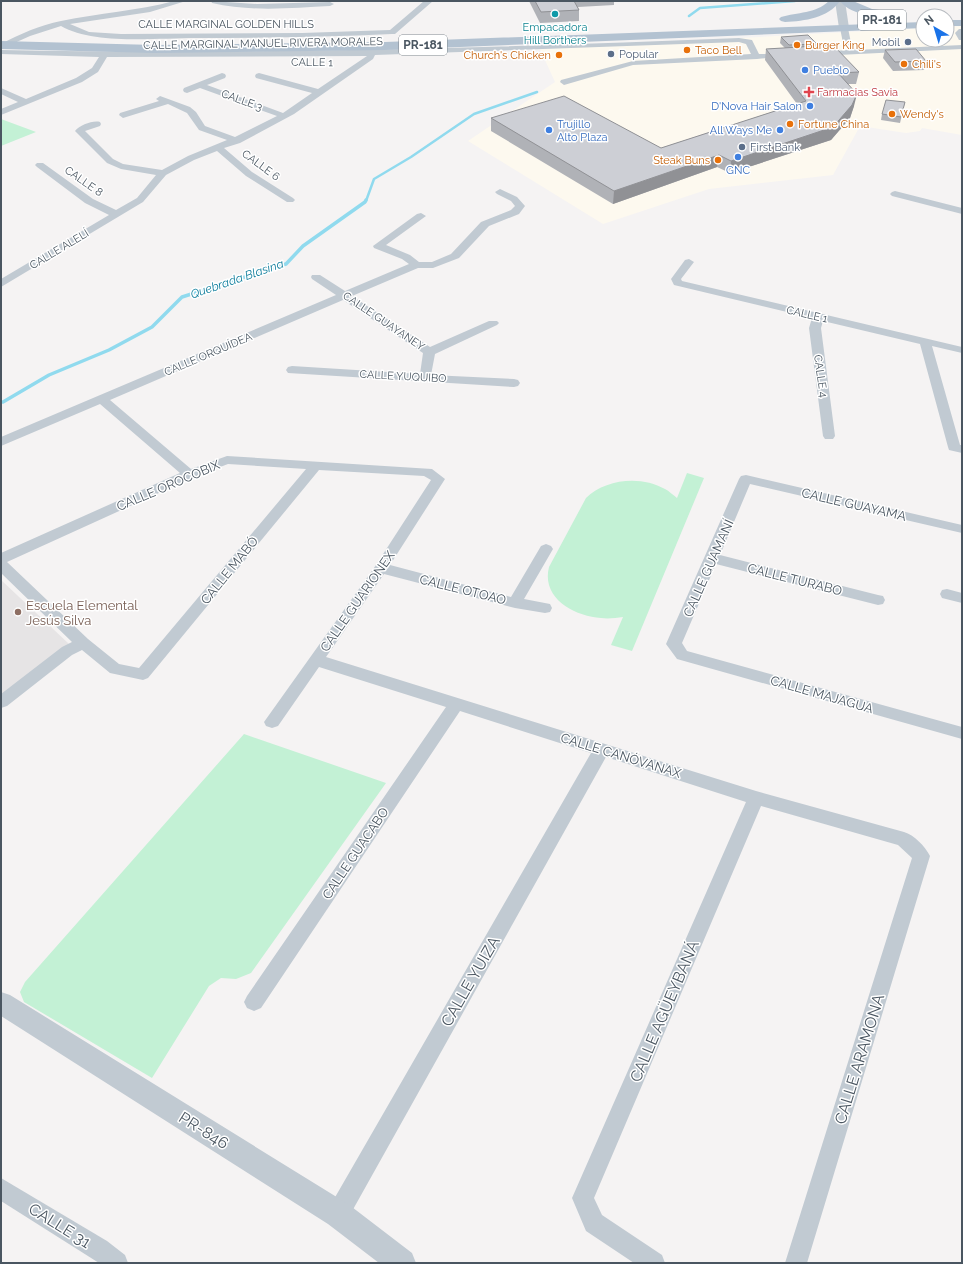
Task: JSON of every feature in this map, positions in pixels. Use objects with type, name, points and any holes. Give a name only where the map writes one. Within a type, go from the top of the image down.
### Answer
[{"type":"main road","points":[[729,26],[812,15],[829,8],[835,1]]},
{"type":"main road","points":[[846,1],[858,8],[874,13],[915,19]]},
{"type":"main road","name":"PR-181","points":[[1,45],[155,49],[385,46],[915,20]]},
{"type":"main road","name":"PR-181","points":[[1,45],[17,39],[201,41],[374,39],[729,26],[843,25]]},
{"type":"street","points":[[17,39],[41,28],[62,23],[150,10],[182,1]]},
{"type":"street","points":[[215,1],[226,4],[264,5],[330,4]]},
{"type":"street","name":"CALLE MARGINAL GOLDEN HILLS","points":[[62,23],[72,29],[88,34],[121,36],[302,35],[392,32],[428,1]]},
{"type":"street","points":[[840,1],[847,43],[853,52]]},
{"type":"street","points":[[962,30],[959,33],[962,38]]},
{"type":"street","name":"CALLE MARGINAL MANUEL RIVERA MORALES","points":[[1,45],[104,55],[235,56],[372,54],[739,40],[749,42],[757,57]]},
{"type":"street","points":[[637,44],[645,61]]},
{"type":"street","points":[[809,54],[962,47]]},
{"type":"street","points":[[97,124],[80,131],[110,161],[121,166],[163,173],[191,158],[237,141],[284,116],[354,64],[370,57],[372,54]]},
{"type":"street","points":[[1,112],[79,80],[95,70],[104,55]]},
{"type":"street","points":[[564,82],[633,62],[772,56]]},
{"type":"street","name":"CALLE 1","points":[[265,62],[336,63]]},
{"type":"street","points":[[187,90],[222,76]]},
{"type":"street","points":[[259,76],[318,92]]},
{"type":"street","name":"CALLE 3","points":[[200,85],[284,116]]},
{"type":"street","points":[[1,91],[26,102]]},
{"type":"street","points":[[123,116],[163,101],[184,108],[194,114],[198,125],[202,128],[237,141]]},
{"type":"street","name":"CALLE 6","points":[[219,148],[249,174],[290,200]]},
{"type":"street","name":"CALLE 8","points":[[40,165],[89,201],[117,215]]},
{"type":"street","name":"CALLE ALELÍ","points":[[1,284],[140,200],[163,173]]},
{"type":"street","name":"CALLE ORQUÍDEA","points":[[1,442],[416,265],[433,265],[456,256],[485,224],[515,212],[520,206],[514,199],[500,192]]},
{"type":"street","points":[[895,194],[962,211]]},
{"type":"street","points":[[416,265],[406,257],[378,246],[421,216]]},
{"type":"street","name":"CALLE 1","points":[[689,262],[676,279],[678,283],[962,350]]},
{"type":"street","name":"CALLE GUAYANEY","points":[[316,277],[429,352],[425,377]]},
{"type":"street","name":"CALLE 4","points":[[818,317],[815,328],[830,436]]},
{"type":"street","points":[[429,352],[493,323]]},
{"type":"street","points":[[925,341],[954,447],[962,449]]},
{"type":"street","name":"CALLE YUQUIBO","points":[[292,370],[514,383]]},
{"type":"street","points":[[102,399],[190,474]]},
{"type":"street","name":"CALLE OROCOBIX","points":[[1,559],[190,474],[227,460],[427,472],[438,479]]},
{"type":"street","name":"CALLE MABÓ","points":[[83,643],[115,669],[143,674],[314,466]]},
{"type":"street","name":"CALLE GUARIONEX","points":[[272,722],[381,568],[438,479]]},
{"type":"street","name":"CALLE GUAYAMA","points":[[746,479],[962,529]]},
{"type":"street","name":"CALLE GUAMANÍ","points":[[682,655],[674,644],[713,558],[746,479]]},
{"type":"street","points":[[515,603],[546,549]]},
{"type":"street","name":"CALLE TURABO","points":[[713,558],[878,600]]},
{"type":"street","points":[[1,565],[83,643],[67,651],[1,702]]},
{"type":"street","name":"CALLE OTOAO","points":[[381,568],[515,603],[545,608]]},
{"type":"street","points":[[947,594],[962,598]]},
{"type":"street","name":"CALLE MAJAGUA","points":[[682,655],[962,734]]},
{"type":"street","name":"CALLE CANÓVANAX","points":[[316,660],[756,798],[904,839],[921,856]]},
{"type":"street","name":"CALLE GUACABO","points":[[254,1002],[456,704]]},
{"type":"street","name":"CALLE YUIZA","points":[[338,1214],[602,749]]},
{"type":"street","name":"CALLE AGÜEYBANÁ","points":[[654,1263],[594,1223],[583,1198],[756,798]]},
{"type":"street","name":"CALLE ARAMONA","points":[[796,1263],[921,856]]},
{"type":"street","name":"PR-846","points":[[1,1003],[338,1214],[402,1263]]},
{"type":"street","name":"CALLE 31","points":[[1,1189],[99,1249],[117,1263]]},
{"type":"shaded area","name":"Trujillo Alto Plaza","points":[[955,26],[962,26],[962,135],[922,128],[920,131],[906,133],[860,126],[833,175],[709,189],[603,224],[468,141],[555,82],[540,49],[915,28],[915,48],[955,48]]},
{"type":"shaded area","name":"Escuela Elemental Jesús Silva","points":[[1,580],[69,644],[1,697]]},
{"type":"green space","points":[[1,119],[36,132],[1,146]]},
{"type":"green space","points":[[687,473],[704,478],[632,651],[611,645],[623,617],[591,617],[580,614],[562,603],[550,588],[548,578],[549,567],[586,498],[594,492],[613,483],[634,481],[655,485],[666,490],[677,498]]},
{"type":"green space","points":[[244,734],[386,783],[251,973],[236,979],[221,978],[209,986],[152,1078],[24,1002],[20,992],[25,982]]},
{"type":"building","points":[[535,1],[574,1],[579,10],[541,12]]},
{"type":"building","points":[[808,35],[817,44],[789,45],[781,37]]},
{"type":"building","name":"Trujillo Alto Plaza","points":[[833,45],[859,72],[838,73],[857,94],[852,105],[833,127],[731,161],[719,155],[614,191],[491,118],[564,96],[661,148],[806,101],[766,49]]},
{"type":"building","points":[[916,49],[926,61],[895,62],[885,50]]},
{"type":"building","points":[[886,100],[905,102],[901,117],[882,114]]},
{"type":"waterway","name":"Quebrada Blasina","points":[[689,16],[700,8],[795,1]]},
{"type":"waterway","name":"Quebrada Blasina","points":[[366,201],[374,179],[411,157],[474,114],[537,92]]},
{"type":"waterway","name":"Quebrada Blasina","points":[[3,402],[49,375],[109,350],[152,327],[182,297],[286,264],[303,246],[366,200]]},
{"type":"place","name":"Empacadora Hill Borthers","points":[[555,14]]},
{"type":"place","name":"Mobil","points":[[908,42]]},
{"type":"place","name":"Burger King","points":[[797,45]]},
{"type":"place","name":"Taco Bell","points":[[687,50]]},
{"type":"place","name":"Popular","points":[[611,54]]},
{"type":"place","name":"Church's Chicken","points":[[559,55]]},
{"type":"place","name":"Chili's","points":[[904,64]]},
{"type":"place","name":"Pueblo","points":[[805,70]]},
{"type":"place","name":"Farmacias Savia","points":[[809,92]]},
{"type":"place","name":"D'Nova Hair Salon","points":[[810,106]]},
{"type":"place","name":"Wendy's","points":[[892,114]]},
{"type":"place","name":"Fortune China","points":[[790,124]]},
{"type":"place","name":"Trujillo Alto Plaza","points":[[549,130]]},
{"type":"place","name":"All Ways Me","points":[[780,130]]},
{"type":"place","name":"First Bank","points":[[742,147]]},
{"type":"place","name":"GNC","points":[[738,157]]},
{"type":"place","name":"Steak Buns","points":[[718,160]]},
{"type":"place","name":"Escuela Elemental Jesús Silva","points":[[18,612]]}]
